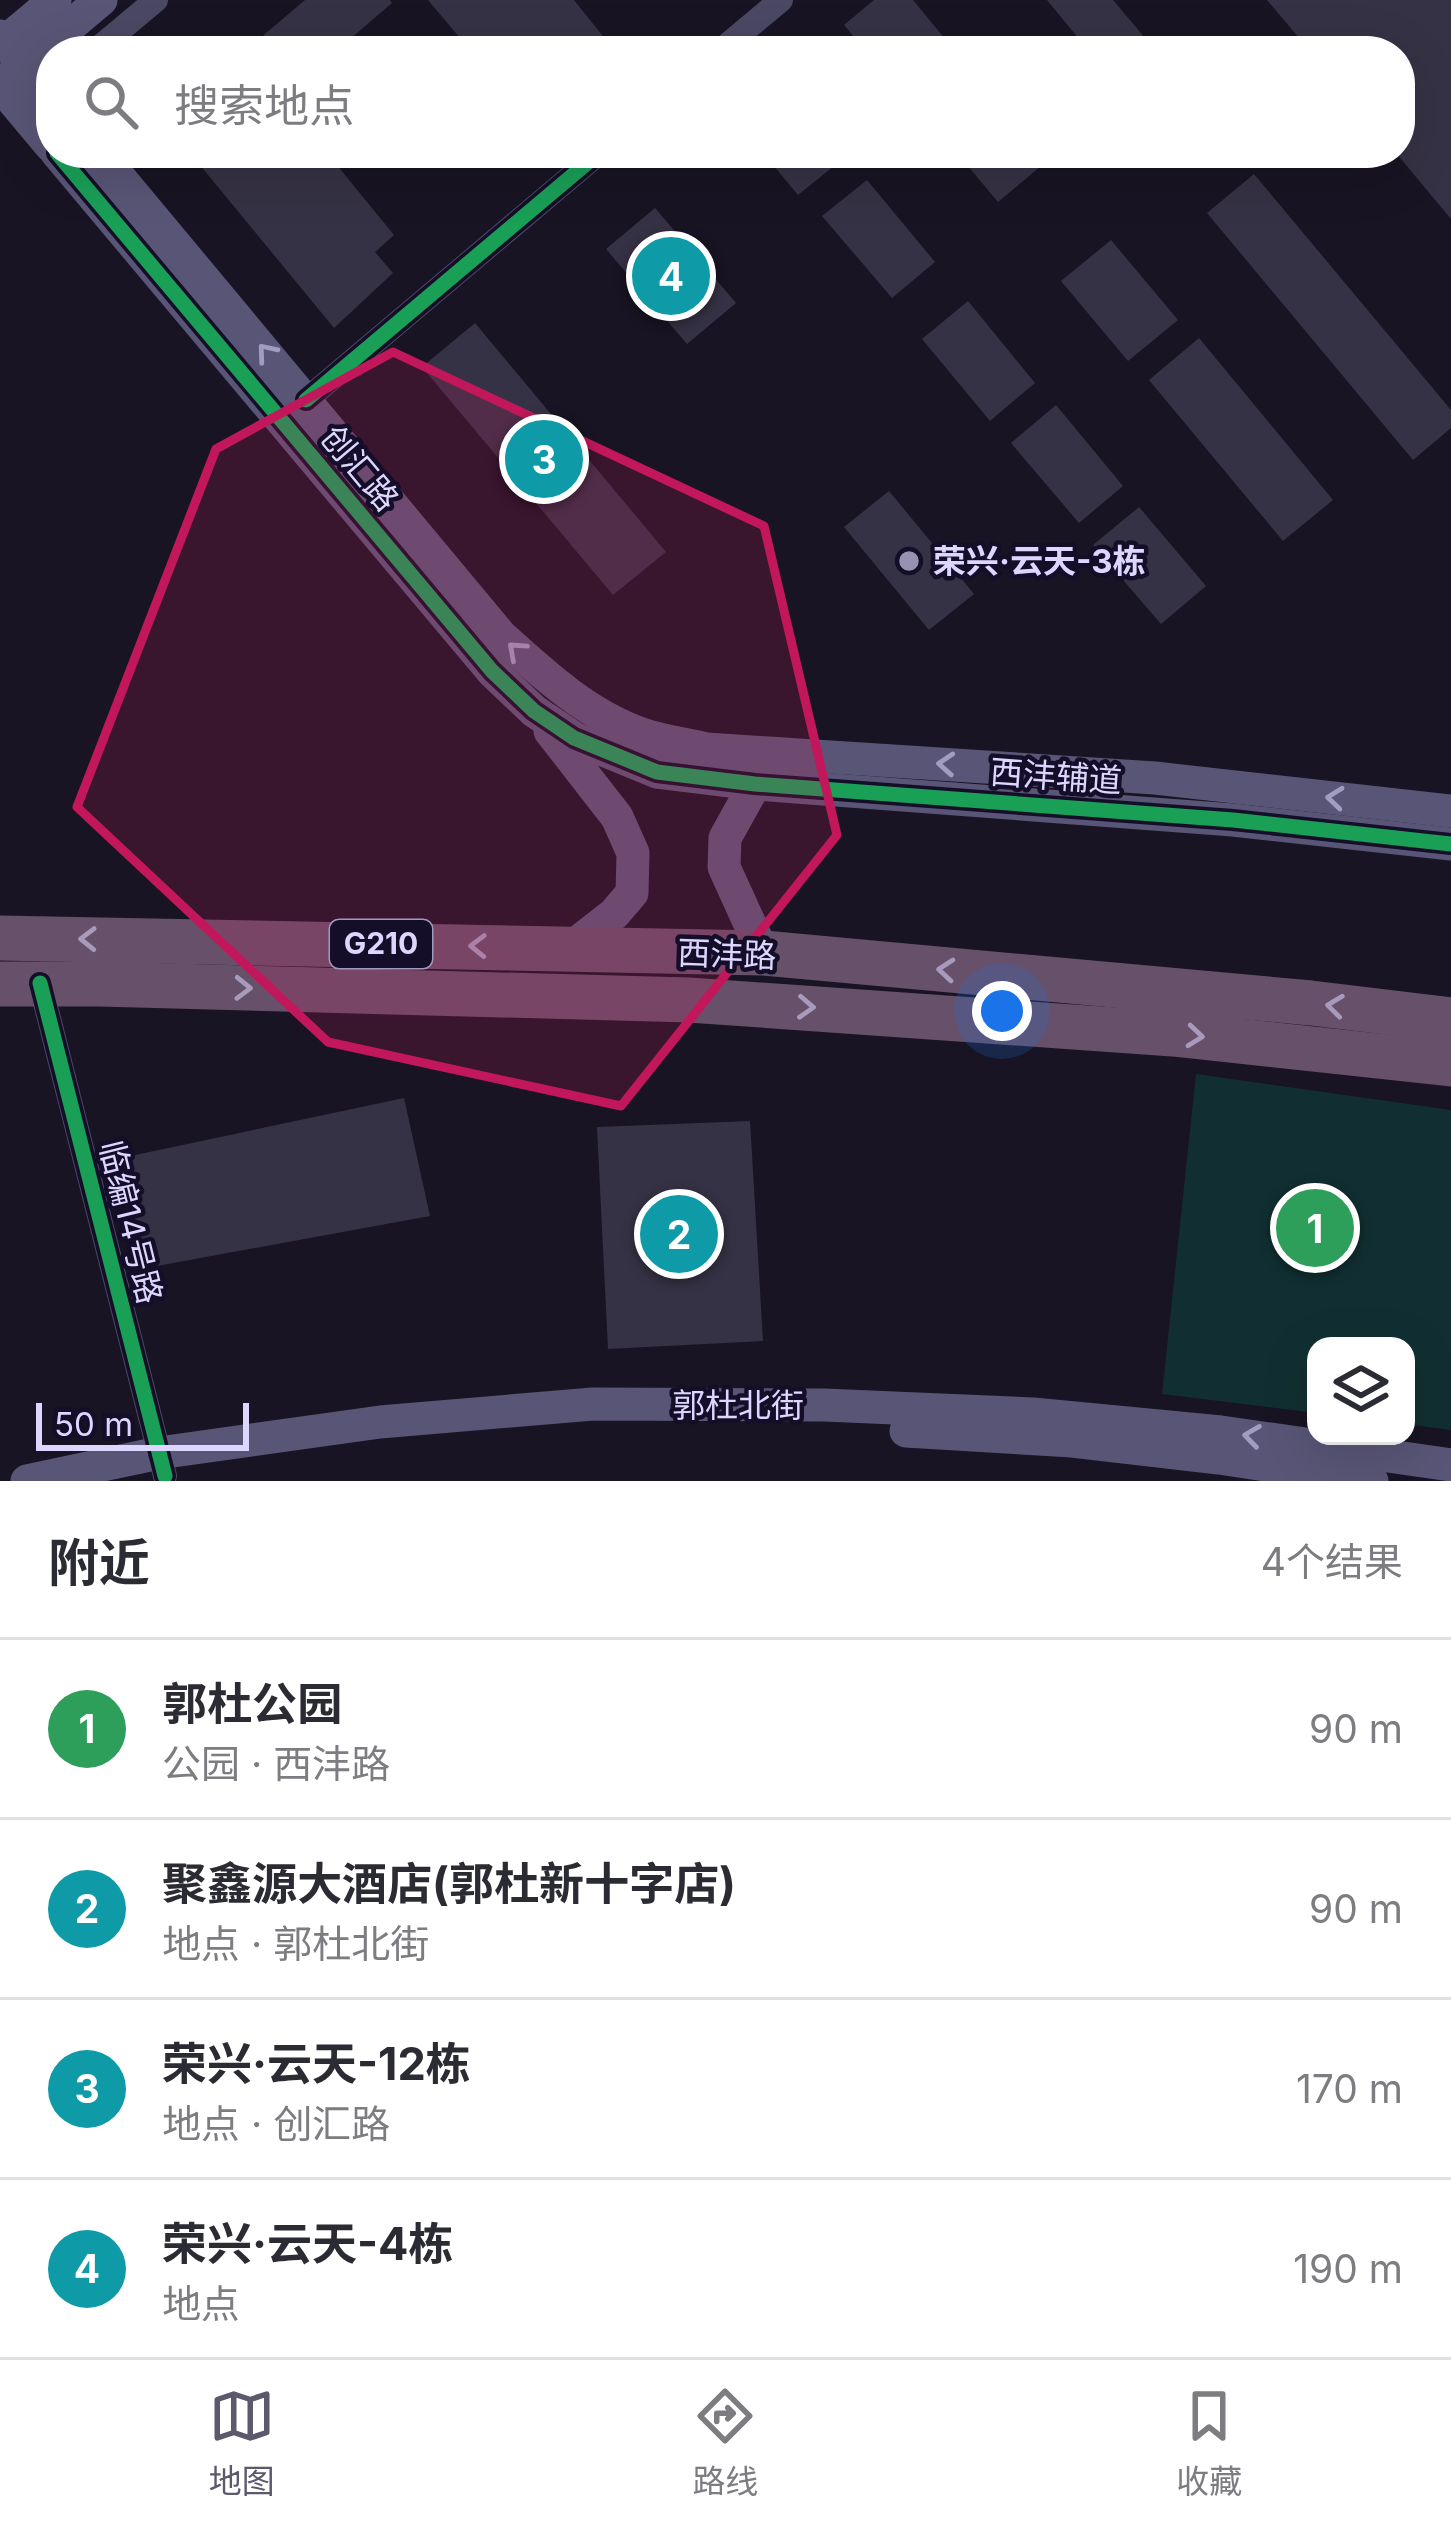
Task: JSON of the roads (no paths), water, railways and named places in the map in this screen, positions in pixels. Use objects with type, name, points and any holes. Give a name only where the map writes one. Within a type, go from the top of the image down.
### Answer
[{"type":"highway","name":"西沣路","points":[[0,938],[763,953],[1451,1020]]},
{"type":"highway","name":"西沣路","points":[[20,984],[689,1000],[1173,1034],[1451,1064]]},
{"type":"street","points":[[5,60],[55,0]]},
{"type":"street","points":[[43,36],[101,0]]},
{"type":"street","points":[[113,36],[156,0]]},
{"type":"street","points":[[738,36],[781,0]]},
{"type":"street","points":[[5,60],[36,41]]},
{"type":"street","points":[[5,60],[36,82]]},
{"type":"street","name":"创汇路","points":[[5,60],[36,117]]},
{"type":"street","name":"创汇路","points":[[69,168],[492,670],[534,711],[574,738],[657,772]]},
{"type":"street","name":"创汇路","points":[[111,168],[501,636],[550,681],[610,721]]},
{"type":"street","points":[[306,400],[581,168]]},
{"type":"street","points":[[534,711],[617,817],[633,853],[632,893],[614,914],[569,949]]},
{"type":"street","name":"西沣辅道","points":[[610,721],[644,735],[707,749],[1155,778],[1451,811]]},
{"type":"street","name":"西沣辅道","points":[[657,772],[755,784],[1233,820],[1451,844]]},
{"type":"street","points":[[755,784],[725,838],[724,867],[763,953]]},
{"type":"street","name":"临编14号路","points":[[20,984],[155,1470]]},
{"type":"street","name":"郭杜北街","points":[[155,1470],[380,1422],[592,1404],[801,1405],[1033,1414],[1221,1432],[1451,1466]]},
{"type":"street","name":"郭杜北街","points":[[27,1481],[385,1442],[595,1425],[826,1426],[1072,1441],[1372,1481]]},
{"type":"place","name":"荣兴·云天-4栋","points":[[671,276]]},
{"type":"place","name":"荣兴·云天-12栋","points":[[544,459]]},
{"type":"place","name":"荣兴·云天-3栋","points":[[909,561]]},
{"type":"place","name":"郭杜公园","points":[[1315,1228]]},
{"type":"place","name":"聚鑫源大酒店(郭杜新十字店)","points":[[679,1234]]}]
